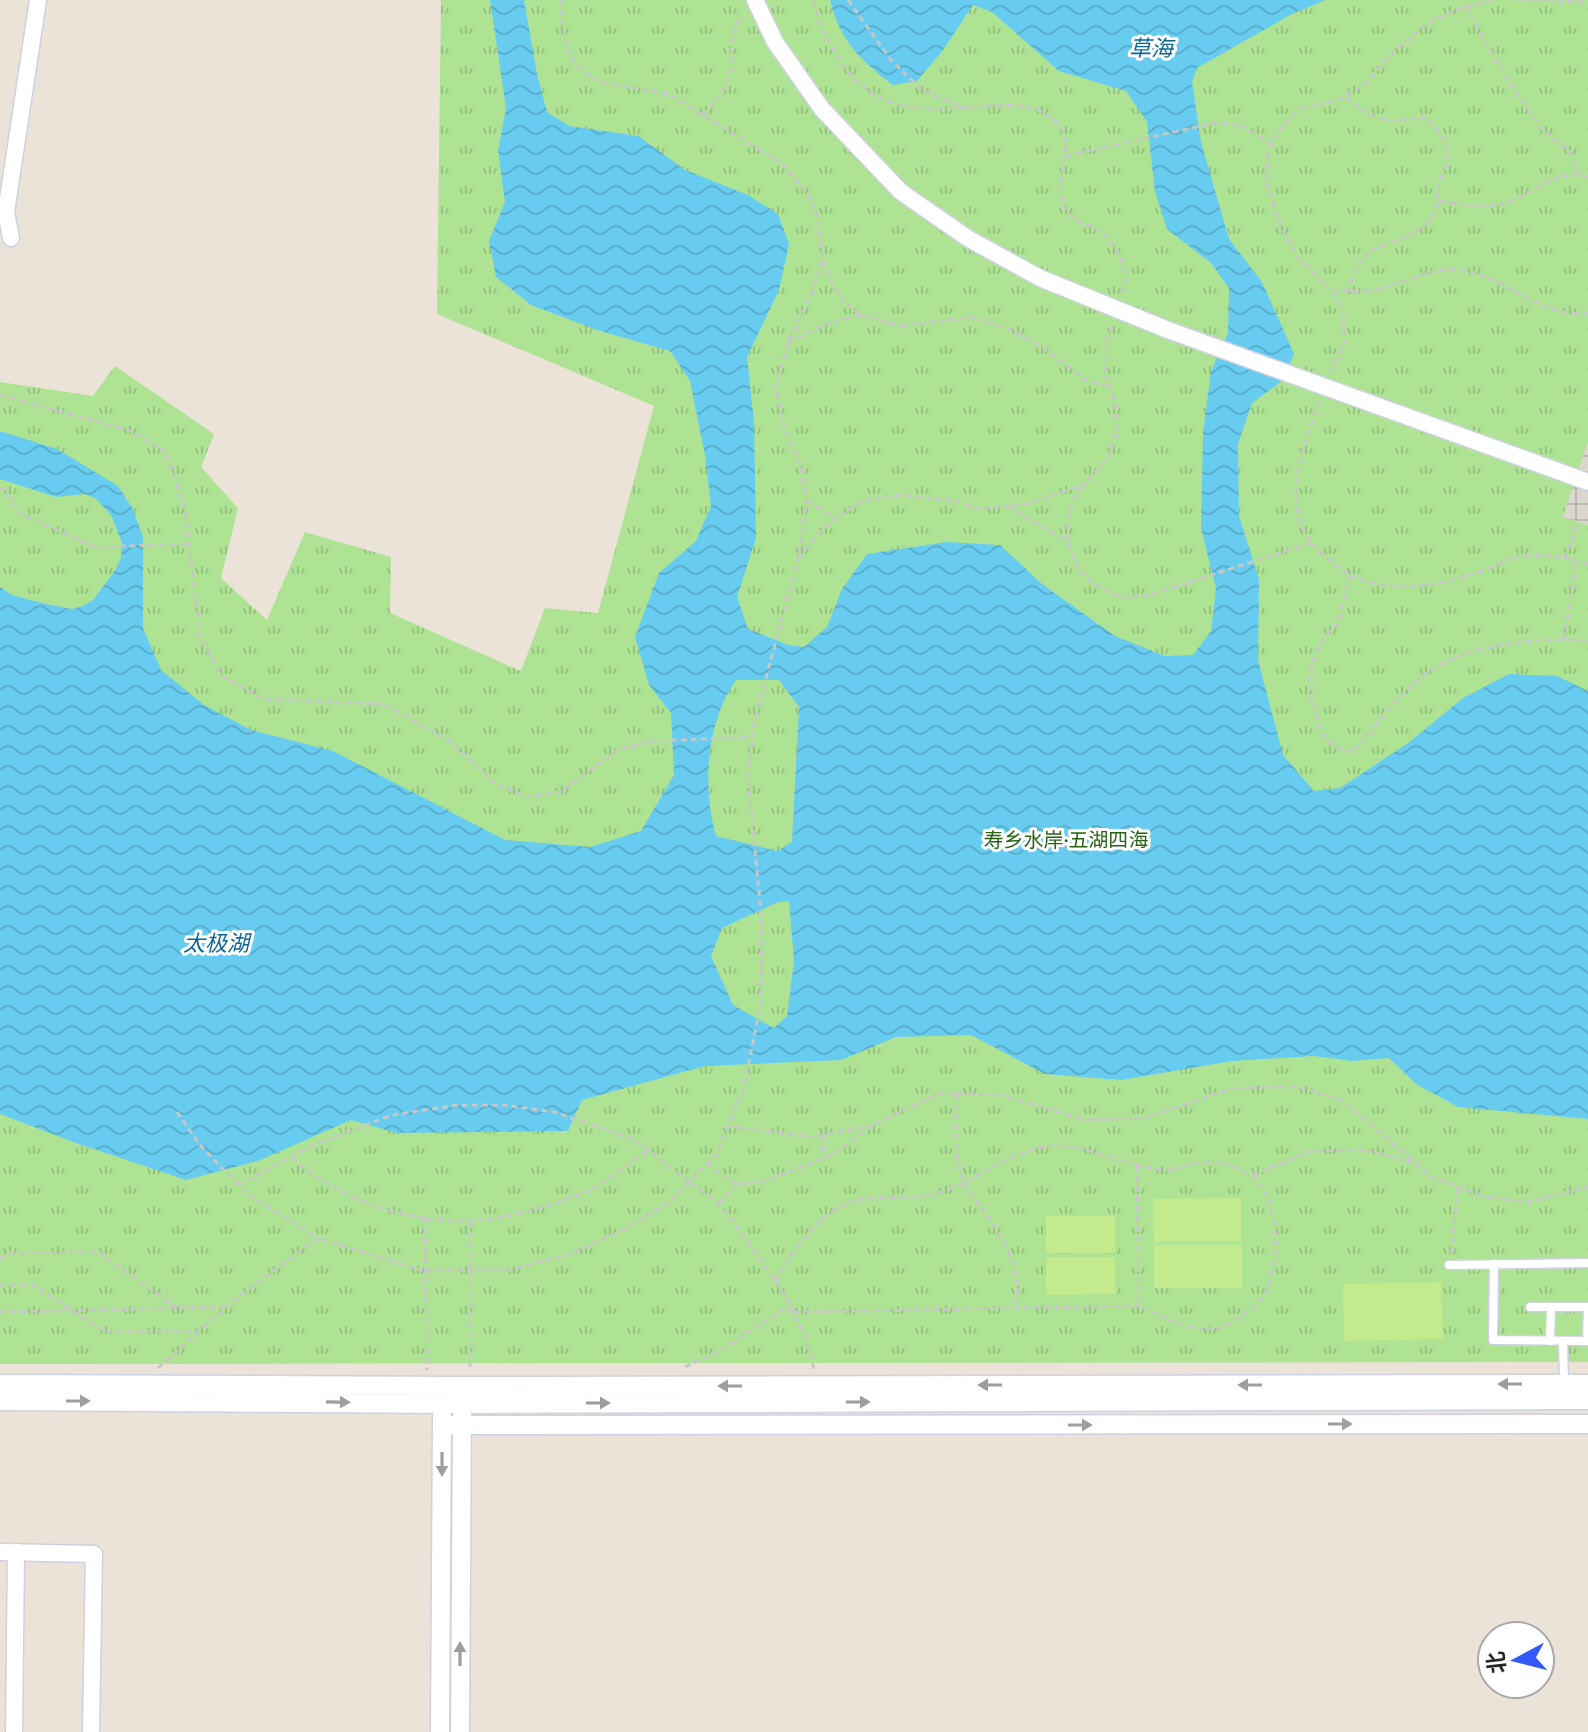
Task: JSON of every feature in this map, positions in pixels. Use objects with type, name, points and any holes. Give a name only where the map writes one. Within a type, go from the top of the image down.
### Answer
[{"type":"street","points":[[11,238],[6,212],[38,0]]},
{"type":"street","points":[[758,4],[775,42],[822,109],[901,192],[969,239],[1040,278],[1211,346],[1588,482]]},
{"type":"street","points":[[0,1384],[141,1384],[465,1392],[1588,1400]]},
{"type":"street","points":[[465,1392],[817,1386],[1588,1384]]},
{"type":"street","points":[[0,1401],[437,1391]]},
{"type":"street","points":[[437,1391],[442,1425],[440,1732]]},
{"type":"street","points":[[460,1732],[462,1426],[465,1392]]},
{"type":"street","points":[[442,1425],[1588,1424]]},
{"type":"street","points":[[14,1732],[8,1552],[94,1554],[91,1732]]},
{"type":"lane","points":[[1449,1265],[1588,1263]]},
{"type":"lane","points":[[1494,1264],[1493,1340],[1587,1341],[1588,1307],[1530,1307]]},
{"type":"lane","points":[[1550,1341],[1551,1307]]},
{"type":"lane","points":[[1563,1341],[1564,1384]]},
{"type":"path","points":[[562,0],[562,21],[568,51],[578,67],[599,82],[668,94],[783,164],[809,196],[818,219],[823,259],[830,281],[844,303],[861,315],[901,326],[973,317],[1008,329],[1041,346],[1087,381],[1110,386]]},
{"type":"path","points":[[814,0],[823,35],[848,72],[870,91],[892,103],[920,110],[997,105],[1023,107],[1059,124],[1066,144],[1059,183],[1065,208],[1077,220],[1094,227],[1111,240],[1124,266],[1126,285],[1107,340],[1106,373],[1115,403],[1117,431],[1109,456],[1076,493],[1068,519],[1069,542],[1081,571],[1101,588],[1126,598],[1149,595],[1312,543]]},
{"type":"path","points":[[848,0],[891,60],[922,90],[965,108]]},
{"type":"path","points":[[1496,0],[1465,6],[1431,21],[1396,49],[1365,84],[1338,100],[1299,109],[1278,131],[1268,153],[1267,185],[1280,225],[1300,260],[1331,291],[1343,310],[1344,342],[1298,463],[1297,503],[1304,531],[1312,543],[1350,575],[1389,587],[1440,584],[1516,557],[1564,559],[1588,564]]},
{"type":"path","points":[[1518,0],[1588,2]]},
{"type":"path","points":[[703,115],[722,93],[731,70],[731,44],[738,22],[758,4]]},
{"type":"path","points":[[1465,6],[1500,67],[1542,130],[1571,152],[1580,175]]},
{"type":"path","points":[[1345,96],[1368,114],[1387,122],[1423,117],[1435,125],[1446,145],[1448,159],[1438,186],[1433,217],[1423,226],[1368,251],[1352,272],[1349,291]]},
{"type":"path","points":[[1065,157],[1215,123],[1241,125],[1272,144]]},
{"type":"path","points":[[1438,201],[1472,207],[1503,204],[1548,180],[1580,175],[1588,177]]},
{"type":"path","points":[[177,1112],[199,1144],[247,1194],[318,1238],[426,1270],[509,1270],[571,1254],[629,1227],[671,1201],[718,1151],[744,1087],[761,1001],[762,924],[748,776],[762,689],[798,558],[807,501],[801,467],[782,421],[776,384],[788,342],[811,295],[823,259]]},
{"type":"path","points":[[1331,291],[1383,288],[1418,274],[1441,268],[1453,269],[1485,276],[1531,302],[1573,315],[1588,313]]},
{"type":"path","points":[[788,342],[827,323],[861,315]]},
{"type":"path","points":[[0,395],[128,430],[166,452],[185,508],[200,638],[222,676],[263,699],[384,704],[449,740],[496,784],[526,797],[560,792],[619,749],[654,741],[753,737]]},
{"type":"path","points":[[798,558],[834,518],[862,501],[900,495],[956,501],[978,509],[1027,504],[1085,484]]},
{"type":"path","points":[[0,488],[5,490],[19,513],[95,547],[190,544]]},
{"type":"path","points":[[807,501],[834,518]]},
{"type":"path","points":[[1007,506],[1069,542]]},
{"type":"path","points":[[1564,559],[1579,522]]},
{"type":"path","points":[[1564,639],[1576,561]]},
{"type":"path","points":[[1350,575],[1338,623],[1323,638],[1311,666],[1311,698],[1325,740],[1343,751],[1351,751],[1359,745],[1391,705],[1431,670],[1490,645],[1564,639],[1588,641]]},
{"type":"path","points":[[707,1163],[738,1184],[765,1181],[834,1154],[873,1125],[940,1093],[1000,1095],[1087,1120],[1146,1118],[1229,1089],[1295,1086],[1342,1100],[1432,1177],[1486,1197],[1528,1202],[1588,1187]]},
{"type":"path","points":[[957,1094],[955,1145],[963,1183],[987,1215],[1012,1258],[1020,1292],[1015,1308]]},
{"type":"path","points":[[238,1185],[290,1157],[392,1115],[458,1105],[505,1105],[554,1112],[633,1139],[718,1203],[790,1305],[807,1341],[817,1386]]},
{"type":"path","points":[[728,1126],[812,1137],[873,1125]]},
{"type":"path","points":[[823,1135],[824,1158]]},
{"type":"path","points":[[775,1281],[809,1231],[839,1207],[878,1197],[927,1195],[963,1183],[1008,1158],[1052,1146],[1086,1148],[1169,1170],[1196,1163],[1227,1164],[1252,1175],[1270,1200],[1278,1245],[1266,1295],[1243,1315],[1221,1328],[1187,1328],[1139,1306],[793,1312]]},
{"type":"path","points":[[290,1157],[306,1171],[363,1202],[425,1218],[470,1221],[530,1210],[593,1188],[648,1150]]},
{"type":"path","points":[[1252,1175],[1312,1151],[1366,1150],[1416,1162]]},
{"type":"path","points":[[1137,1164],[1139,1306]]},
{"type":"path","points":[[718,1203],[738,1184]]},
{"type":"path","points":[[1449,1265],[1458,1187]]},
{"type":"path","points":[[425,1218],[426,1270],[437,1391]]},
{"type":"path","points":[[465,1392],[470,1221]]},
{"type":"path","points":[[141,1384],[225,1307],[318,1238]]},
{"type":"path","points":[[0,1258],[10,1253],[98,1252],[177,1308]]},
{"type":"path","points":[[0,1285],[33,1285],[104,1331],[199,1331]]},
{"type":"path","points":[[684,1368],[723,1349],[790,1305]]},
{"type":"path","points":[[0,1312],[225,1307]]},
{"type":"green space","name":"寿乡水岸·五湖四海","points":[[441,0],[1588,0],[1588,1362],[0,1364],[0,382],[93,396],[115,366],[214,434],[201,467],[238,508],[221,578],[267,620],[305,532],[391,557],[390,613],[521,671],[545,608],[598,613],[654,406],[437,314]]},
{"type":"green space","points":[[1241,1198],[1241,1242],[1154,1242],[1153,1199]]},
{"type":"green space","points":[[1046,1216],[1115,1216],[1115,1253],[1046,1253]]},
{"type":"green space","points":[[1154,1245],[1242,1245],[1242,1288],[1154,1288]]},
{"type":"green space","points":[[1046,1257],[1115,1257],[1115,1294],[1046,1295]]},
{"type":"green space","points":[[1441,1282],[1443,1339],[1344,1341],[1343,1284]]},
{"type":"shaded area","points":[[1588,440],[1588,525],[1563,517]]},
{"type":"water","points":[[490,0],[524,0],[547,112],[569,126],[638,136],[685,170],[748,195],[778,214],[789,244],[779,290],[747,357],[754,422],[756,538],[737,597],[748,629],[788,645],[804,647],[827,627],[842,589],[867,554],[947,542],[1000,545],[1042,584],[1115,636],[1165,656],[1193,655],[1211,631],[1216,589],[1201,528],[1203,433],[1211,371],[1228,333],[1229,288],[1211,263],[1167,229],[1155,192],[1147,122],[1126,91],[1059,71],[992,12],[973,5],[943,50],[917,81],[893,85],[853,49],[840,27],[830,0],[1325,0],[1290,15],[1197,68],[1192,82],[1201,142],[1229,239],[1262,282],[1294,354],[1282,381],[1252,403],[1238,444],[1239,516],[1259,579],[1258,660],[1283,755],[1314,791],[1340,788],[1408,743],[1463,698],[1509,674],[1557,676],[1588,691],[1588,1119],[1458,1107],[1416,1084],[1389,1058],[1353,1061],[1313,1056],[1232,1061],[1121,1080],[1045,1074],[971,1035],[896,1037],[841,1060],[705,1066],[582,1100],[568,1131],[397,1133],[351,1120],[258,1161],[186,1180],[0,1114],[0,587],[12,595],[46,604],[72,609],[83,606],[93,600],[116,569],[122,543],[111,515],[95,498],[85,494],[56,497],[0,479],[0,431],[57,449],[118,486],[133,509],[143,537],[143,628],[161,670],[204,705],[251,730],[333,751],[505,840],[590,847],[641,831],[674,775],[671,713],[649,685],[635,637],[659,573],[696,541],[711,506],[705,455],[690,381],[670,351],[597,330],[531,305],[496,277],[489,241],[505,202],[498,151],[506,108]],"holes":[[[736,680],[779,680],[799,707],[792,842],[777,851],[716,836],[709,797],[710,755],[718,715]],[[789,901],[794,961],[787,1016],[774,1028],[733,1005],[711,956],[722,928],[778,902]]]},
{"type":"water label","name":"草海","points":[[1151,49]]},
{"type":"water label","name":"太极湖","points":[[216,944]]}]
